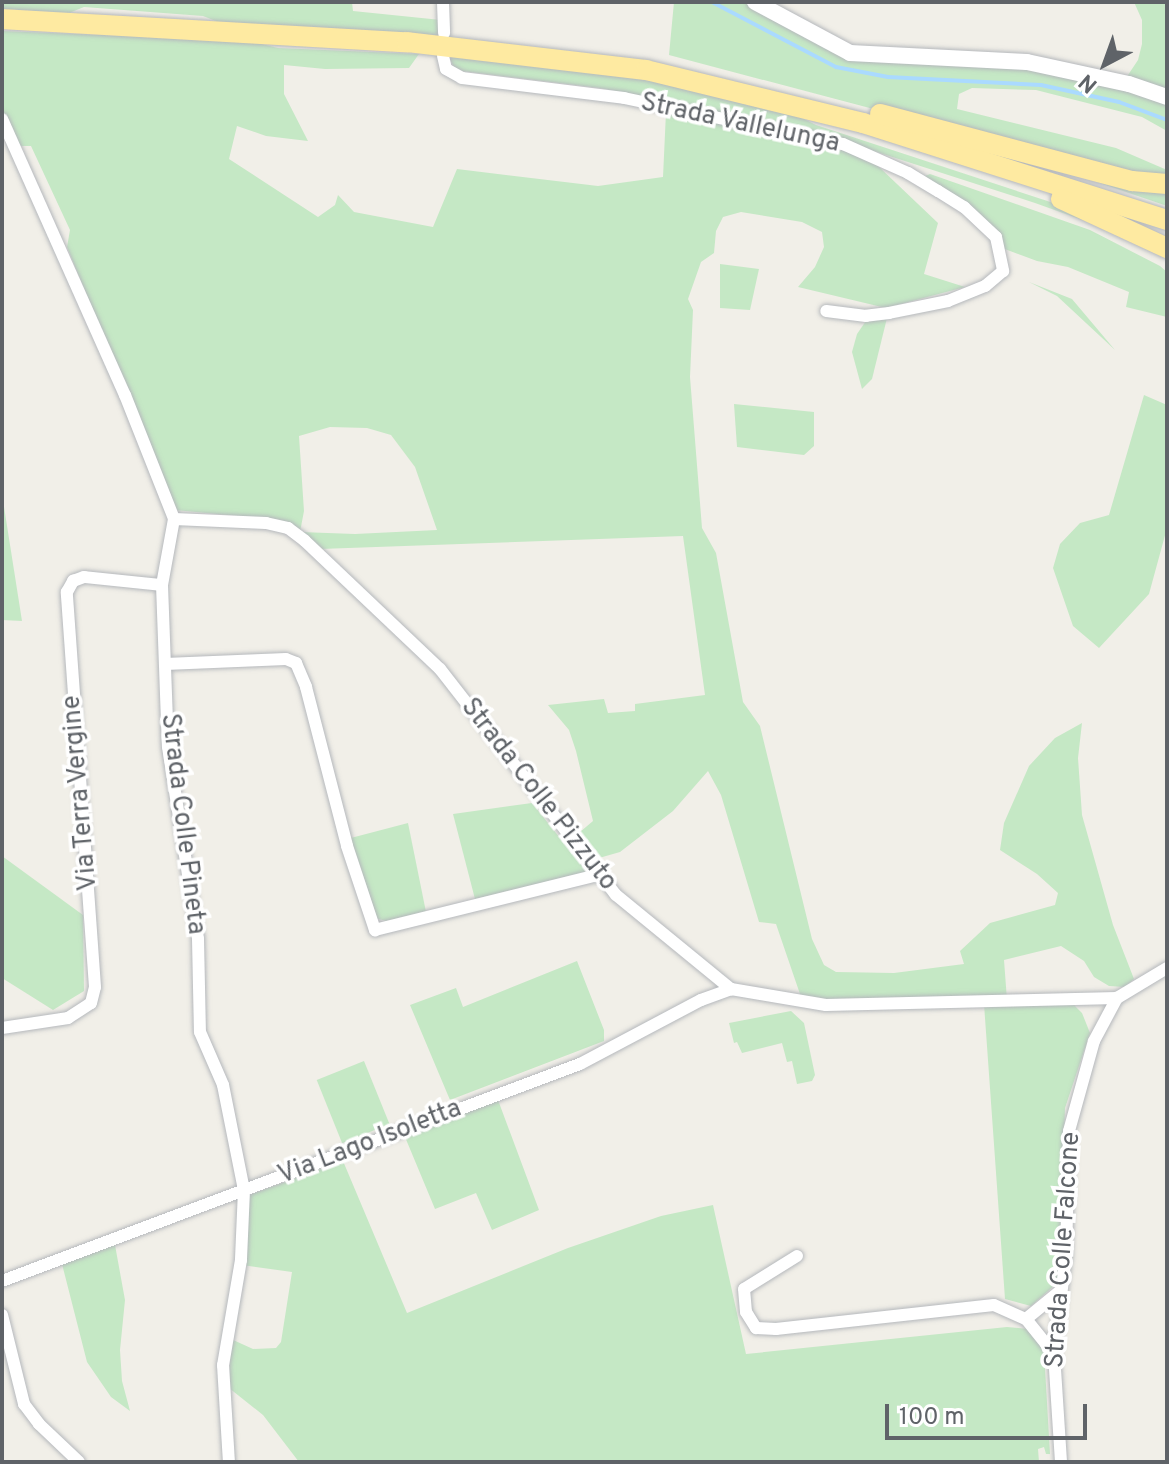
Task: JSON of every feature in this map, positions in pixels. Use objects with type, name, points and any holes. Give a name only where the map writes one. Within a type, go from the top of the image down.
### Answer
[{"type":"highway","points":[[2,19],[490,49],[646,70],[814,108],[1167,220]]},
{"type":"highway","points":[[814,108],[829,100],[1132,181],[1167,184]]},
{"type":"highway","points":[[1023,174],[1034,190],[1081,206],[1167,248]]},
{"type":"street","points":[[443,2],[444,33]]},
{"type":"street","points":[[755,2],[850,53],[1027,62],[1129,84],[1167,97]]},
{"type":"street","name":"Strada Vallelunga","points":[[443,56],[446,69],[462,78],[624,98],[843,144],[938,191],[964,207],[996,237],[1003,271],[985,286],[948,301],[889,313],[866,316],[826,311]]},
{"type":"street","points":[[2,119],[125,395],[174,519]]},
{"type":"street","name":"Strada Colle Pineta","points":[[174,519],[162,585],[168,747],[198,939],[200,1032],[223,1085],[244,1190],[241,1260],[223,1365],[229,1462]]},
{"type":"street","name":"Strada Colle Pizzuto","points":[[174,519],[266,523],[288,528],[305,541],[440,669],[598,875],[641,917],[731,989],[826,1005],[1117,998],[1167,968]]},
{"type":"street","name":"Via Terra Vergine","points":[[2,1028],[68,1018],[91,1003],[95,987],[67,592],[73,581],[84,577],[162,585]]},
{"type":"street","points":[[165,664],[286,659],[296,663],[306,687],[347,846],[375,930],[598,875]]},
{"type":"street","name":"Via Lago Isoletta","points":[[2,1281],[580,1064],[701,1000],[731,989]]},
{"type":"street","name":"Strada Colle Falcone","points":[[1061,1462],[1054,1354],[1059,1292],[1066,1255],[1069,1131],[1094,1041],[1117,998]]},
{"type":"street","points":[[797,1256],[744,1289],[746,1312],[756,1328],[776,1329],[994,1305],[1026,1319],[1054,1354]]},
{"type":"street","points":[[1026,1319],[1059,1292]]},
{"type":"street","points":[[2,1315],[24,1404],[39,1424],[79,1462]]},
{"type":"green space","points":[[2,2],[352,2],[353,11],[441,20],[442,37],[221,23],[203,16],[84,7],[69,13],[2,9]]},
{"type":"green space","points":[[674,2],[746,2],[850,57],[1014,66],[1167,100],[1167,131],[1142,117],[1036,90],[972,88],[959,94],[957,109],[1116,148],[1167,170],[1167,206],[1097,182],[1100,169],[669,55]]},
{"type":"green space","points":[[1134,2],[1167,2],[1167,91],[1126,78],[1138,60],[1142,44],[1142,20]]},
{"type":"green space","points":[[2,31],[250,41],[278,48],[419,54],[409,68],[325,69],[284,65],[284,94],[308,141],[266,136],[237,126],[229,159],[318,217],[335,205],[338,195],[354,212],[433,227],[457,169],[598,186],[663,177],[666,112],[845,151],[877,165],[938,223],[924,274],[965,287],[886,308],[798,287],[815,267],[824,247],[822,232],[802,222],[741,212],[723,217],[716,231],[714,253],[701,262],[688,299],[693,310],[690,377],[702,528],[716,553],[743,702],[760,726],[812,939],[824,965],[836,972],[894,973],[964,964],[960,951],[990,923],[1055,905],[1058,893],[1037,874],[1000,850],[1004,823],[1029,766],[1055,738],[1082,723],[1078,758],[1082,815],[1113,925],[1134,979],[1125,987],[1109,986],[1094,977],[1084,961],[1061,946],[1004,960],[1007,1000],[826,1002],[801,997],[776,924],[759,922],[721,795],[708,771],[673,811],[620,852],[599,858],[580,832],[593,821],[569,730],[548,705],[604,699],[608,713],[635,711],[635,704],[705,695],[683,536],[320,549],[278,520],[175,510],[67,247],[70,230],[31,146],[20,146],[2,117]],"holes":[[[330,427],[367,428],[391,435],[415,467],[437,530],[355,534],[300,532],[304,511],[299,436]]]},
{"type":"green space","points":[[448,55],[653,80],[784,109],[816,125],[1081,212],[1167,254],[1167,258],[1091,223],[818,133],[600,88],[462,71],[454,67]]},
{"type":"green space","points":[[930,174],[1090,230],[1160,266],[1167,272],[1167,317],[1126,307],[1129,292],[1068,267],[1037,261],[1002,248],[985,224],[920,178]]},
{"type":"green space","points":[[720,264],[759,269],[750,310],[720,308]]},
{"type":"green space","points":[[1029,282],[1072,299],[1115,350],[1057,296]]},
{"type":"green space","points":[[868,318],[887,318],[872,379],[862,389],[852,352],[857,334]]},
{"type":"green space","points":[[1144,395],[1167,405],[1167,528],[1149,594],[1099,648],[1073,626],[1053,568],[1060,544],[1080,523],[1109,515]]},
{"type":"green space","points":[[734,404],[814,412],[814,446],[804,455],[737,447]]},
{"type":"green space","points":[[2,494],[22,621],[2,620]]},
{"type":"green space","points":[[532,803],[588,873],[475,899],[453,814]]},
{"type":"green space","points":[[408,823],[426,912],[390,922],[375,918],[347,839]]},
{"type":"green space","points":[[2,856],[83,915],[84,991],[53,1010],[2,978]]},
{"type":"green space","points":[[577,961],[604,1030],[604,1041],[450,1100],[410,1005],[456,988],[463,1007]]},
{"type":"green space","points":[[1071,1002],[1082,1013],[1090,1033],[1065,1108],[1060,1265],[1056,1284],[1031,1306],[1005,1299],[984,1004]]},
{"type":"green space","points":[[791,1011],[804,1023],[815,1075],[812,1081],[797,1084],[792,1061],[787,1062],[782,1043],[742,1053],[737,1042],[734,1043],[729,1023]]},
{"type":"green space","points":[[364,1061],[389,1124],[342,1143],[317,1080]]},
{"type":"green space","points":[[498,1100],[539,1210],[492,1230],[476,1193],[435,1209],[405,1137]]},
{"type":"green space","points":[[343,1161],[407,1313],[568,1248],[661,1216],[713,1205],[746,1354],[1007,1327],[1028,1329],[1044,1351],[1050,1454],[1046,1454],[1044,1447],[1038,1449],[1039,1462],[299,1462],[263,1415],[229,1388],[231,1339],[253,1349],[276,1348],[281,1342],[292,1272],[242,1265],[249,1195]]},
{"type":"green space","points":[[115,1245],[125,1300],[120,1350],[122,1381],[130,1411],[111,1397],[87,1362],[62,1264]]},
{"type":"waterway","points":[[712,2],[836,67],[888,77],[1041,85],[1119,102],[1167,120]]}]
